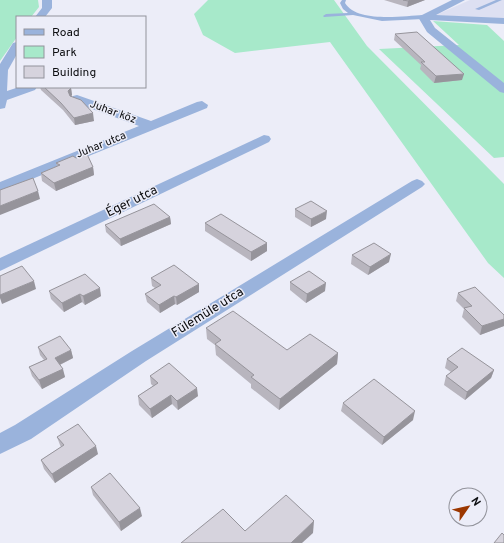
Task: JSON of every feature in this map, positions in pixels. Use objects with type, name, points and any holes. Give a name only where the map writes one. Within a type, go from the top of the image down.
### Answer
[{"type":"street","points":[[423,17],[460,0]]},
{"type":"street","points":[[41,16],[50,1]]},
{"type":"street","points":[[423,17],[504,22]]},
{"type":"street","points":[[423,17],[431,30],[504,89]]},
{"type":"street","points":[[16,47],[2,70],[1,101],[29,88]]},
{"type":"street","points":[[491,79],[504,80]]},
{"type":"street","name":"Juhar köz","points":[[76,98],[149,125]]},
{"type":"street","name":"Juhar utca","points":[[0,187],[149,125],[202,105]]},
{"type":"street","name":"Éger utca","points":[[0,265],[264,139]]},
{"type":"street","name":"Fülemüle utca","points":[[0,444],[23,432],[146,352],[417,184]]},
{"type":"lane","points":[[344,0],[342,4],[353,14]]},
{"type":"lane","points":[[477,9],[500,0]]},
{"type":"lane","points":[[326,16],[353,14],[377,19],[423,17]]},
{"type":"shaded area","points":[[470,0],[504,0],[504,19],[436,15]]},
{"type":"green space","points":[[0,0],[38,0],[39,7],[32,16],[16,16],[16,38],[0,61]]},
{"type":"green space","points":[[208,0],[334,0],[367,46],[504,184],[504,278],[488,263],[330,42],[235,53],[203,35],[194,14]]},
{"type":"green space","points":[[433,21],[487,25],[504,41],[504,157],[494,158],[379,49],[459,45]]},
{"type":"building","points":[[417,32],[464,74],[436,76],[421,62],[425,62],[395,34]]},
{"type":"building","points":[[45,88],[71,88],[68,91],[70,96],[81,100],[93,113],[74,118]]},
{"type":"building","points":[[87,154],[93,167],[54,183],[41,173],[60,165],[56,163],[73,156],[76,158]]},
{"type":"building","points":[[33,178],[38,191],[0,206],[0,190]]},
{"type":"building","points":[[311,201],[327,211],[311,219],[295,209]]},
{"type":"building","points":[[154,204],[170,217],[120,239],[105,225]]},
{"type":"building","points":[[221,214],[267,243],[251,252],[205,223]]},
{"type":"building","points":[[374,243],[391,254],[370,267],[352,255]]},
{"type":"building","points":[[174,265],[199,284],[159,305],[145,294],[161,285],[151,278]]},
{"type":"building","points":[[22,266],[34,281],[0,295],[0,276]]},
{"type":"building","points":[[309,271],[326,283],[307,294],[290,282]]},
{"type":"building","points":[[85,274],[100,288],[83,296],[80,294],[62,303],[49,291]]},
{"type":"building","points":[[475,287],[504,315],[504,319],[482,326],[464,308],[472,306],[458,293]]},
{"type":"building","points":[[233,311],[287,350],[310,334],[338,353],[280,399],[251,377],[254,375],[215,344],[221,340],[206,328]]},
{"type":"building","points":[[60,336],[71,350],[55,358],[63,369],[39,380],[29,367],[47,359],[38,347]]},
{"type":"building","points":[[462,348],[494,370],[467,392],[446,376],[458,367],[447,359]]},
{"type":"building","points":[[169,363],[197,388],[177,401],[171,395],[150,409],[138,396],[158,383],[150,376]]},
{"type":"building","points":[[374,379],[415,411],[384,437],[343,403]]},
{"type":"building","points":[[78,424],[96,446],[52,474],[41,460],[64,445],[57,437]]},
{"type":"building","points":[[110,473],[140,508],[119,522],[91,487]]},
{"type":"building","points":[[286,495],[314,521],[291,543],[181,543],[223,509],[245,531]]},
{"type":"building","points":[[502,533],[504,535],[504,543],[494,543]]}]
